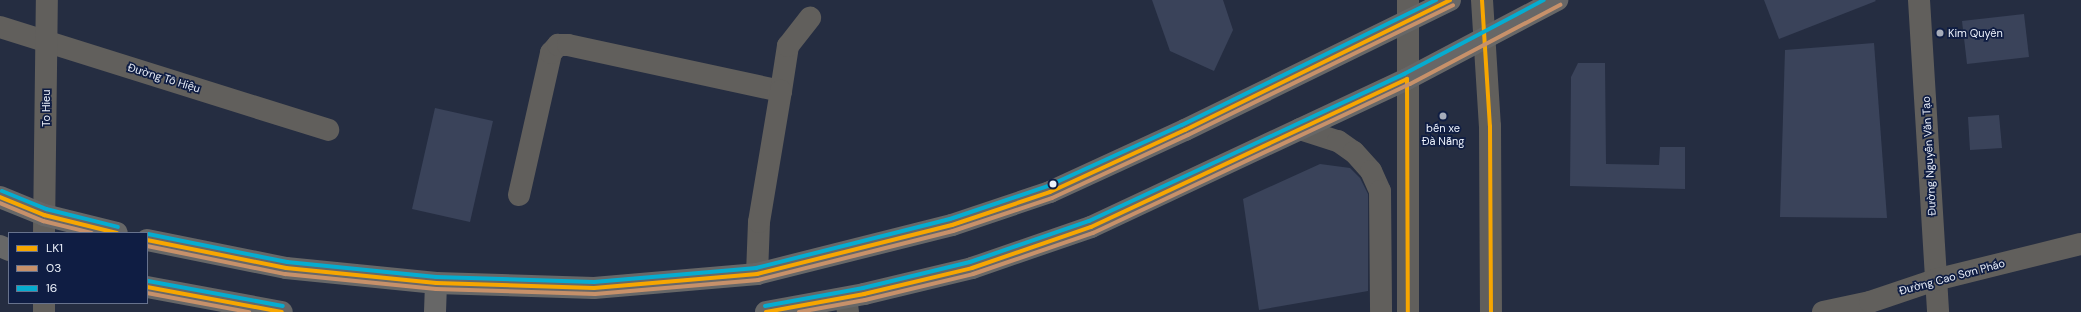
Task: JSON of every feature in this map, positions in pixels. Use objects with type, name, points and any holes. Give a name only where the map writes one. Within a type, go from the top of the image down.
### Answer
[{"type":"highway","points":[[148,240],[286,268],[436,283],[594,288],[758,274],[945,227],[1050,192],[1408,22],[1450,0]]},
{"type":"highway","points":[[766,312],[847,305],[972,268],[1091,227],[1408,79],[1557,0]]},
{"type":"highway","points":[[0,197],[44,224],[109,232]]},
{"type":"highway","points":[[435,312],[436,283]]},
{"type":"highway","points":[[148,287],[282,312]]},
{"type":"street","name":"To Hieu","points":[[44,224],[47,0]]},
{"type":"street","points":[[1408,0],[1408,312]]},
{"type":"street","points":[[1482,0],[1490,126],[1491,312]]},
{"type":"street","name":"Đường Nguyễn Văn Tạo","points":[[1919,0],[1938,312]]},
{"type":"street","points":[[758,274],[759,222],[788,46],[810,18]]},
{"type":"street","name":"Đường Tô Hiệu","points":[[0,27],[328,130]]},
{"type":"street","points":[[519,195],[551,53],[558,45],[568,45],[781,91]]},
{"type":"street","points":[[1300,129],[1338,141],[1354,152],[1371,171],[1380,191],[1381,312]]},
{"type":"street","name":"Đường Cao Sơn Pháo","points":[[1823,312],[1870,302],[1935,280],[2081,244]]},
{"type":"building","points":[[1152,0],[1223,0],[1233,30],[1214,71],[1170,51]]},
{"type":"building","points":[[1764,0],[1875,0],[1876,1],[1779,39]]},
{"type":"building","points":[[2024,14],[2029,57],[1967,64],[1962,21]]},
{"type":"building","points":[[1874,43],[1887,218],[1780,217],[1785,50]]},
{"type":"building","points":[[1578,63],[1605,63],[1606,164],[1659,165],[1660,147],[1685,147],[1685,189],[1570,186],[1571,77]]},
{"type":"building","points":[[435,108],[493,121],[470,222],[412,209]]},
{"type":"building","points":[[1999,115],[2002,148],[1970,150],[1968,117]]},
{"type":"building","points":[[1320,164],[1350,168],[1360,178],[1368,194],[1368,291],[1259,310],[1243,199]]},
{"type":"transit line","name":"16","points":[[148,234],[287,262],[436,277],[594,282],[756,268],[950,219],[1048,186],[1182,125],[1436,0]]},
{"type":"transit line","name":"LK1","points":[[148,240],[286,268],[436,283],[594,288],[757,274],[952,225],[1050,192],[1185,130],[1450,0]]},
{"type":"transit line","name":"LK1","points":[[1482,0],[1490,126],[1491,312]]},
{"type":"transit line","name":"16","points":[[765,306],[863,288],[970,262],[1089,221],[1404,74],[1544,0]]},
{"type":"transit line","name":"03","points":[[148,246],[285,274],[436,289],[595,294],[758,280],[953,231],[1052,198],[1188,135],[1453,5]]},
{"type":"transit line","name":"03","points":[[799,312],[865,300],[973,274],[1093,233],[1410,84],[1560,5]]},
{"type":"transit line","name":"LK1","points":[[766,312],[864,294],[972,268],[1091,227],[1407,79],[1408,312]]},
{"type":"transit line","name":"16","points":[[2,191],[46,209],[118,227]]},
{"type":"transit line","name":"LK1","points":[[0,197],[44,215],[113,232]]},
{"type":"transit line","name":"03","points":[[0,203],[43,221],[88,232]]},
{"type":"transit line","name":"16","points":[[148,281],[283,306]]},
{"type":"transit line","name":"LK1","points":[[148,287],[282,312]]},
{"type":"transit line","name":"03","points":[[148,293],[249,312]]},
{"type":"place","name":"Kim Quyên","points":[[1940,33]]},
{"type":"place","name":"bến xe Đà Nẵng","points":[[1443,116]]}]
